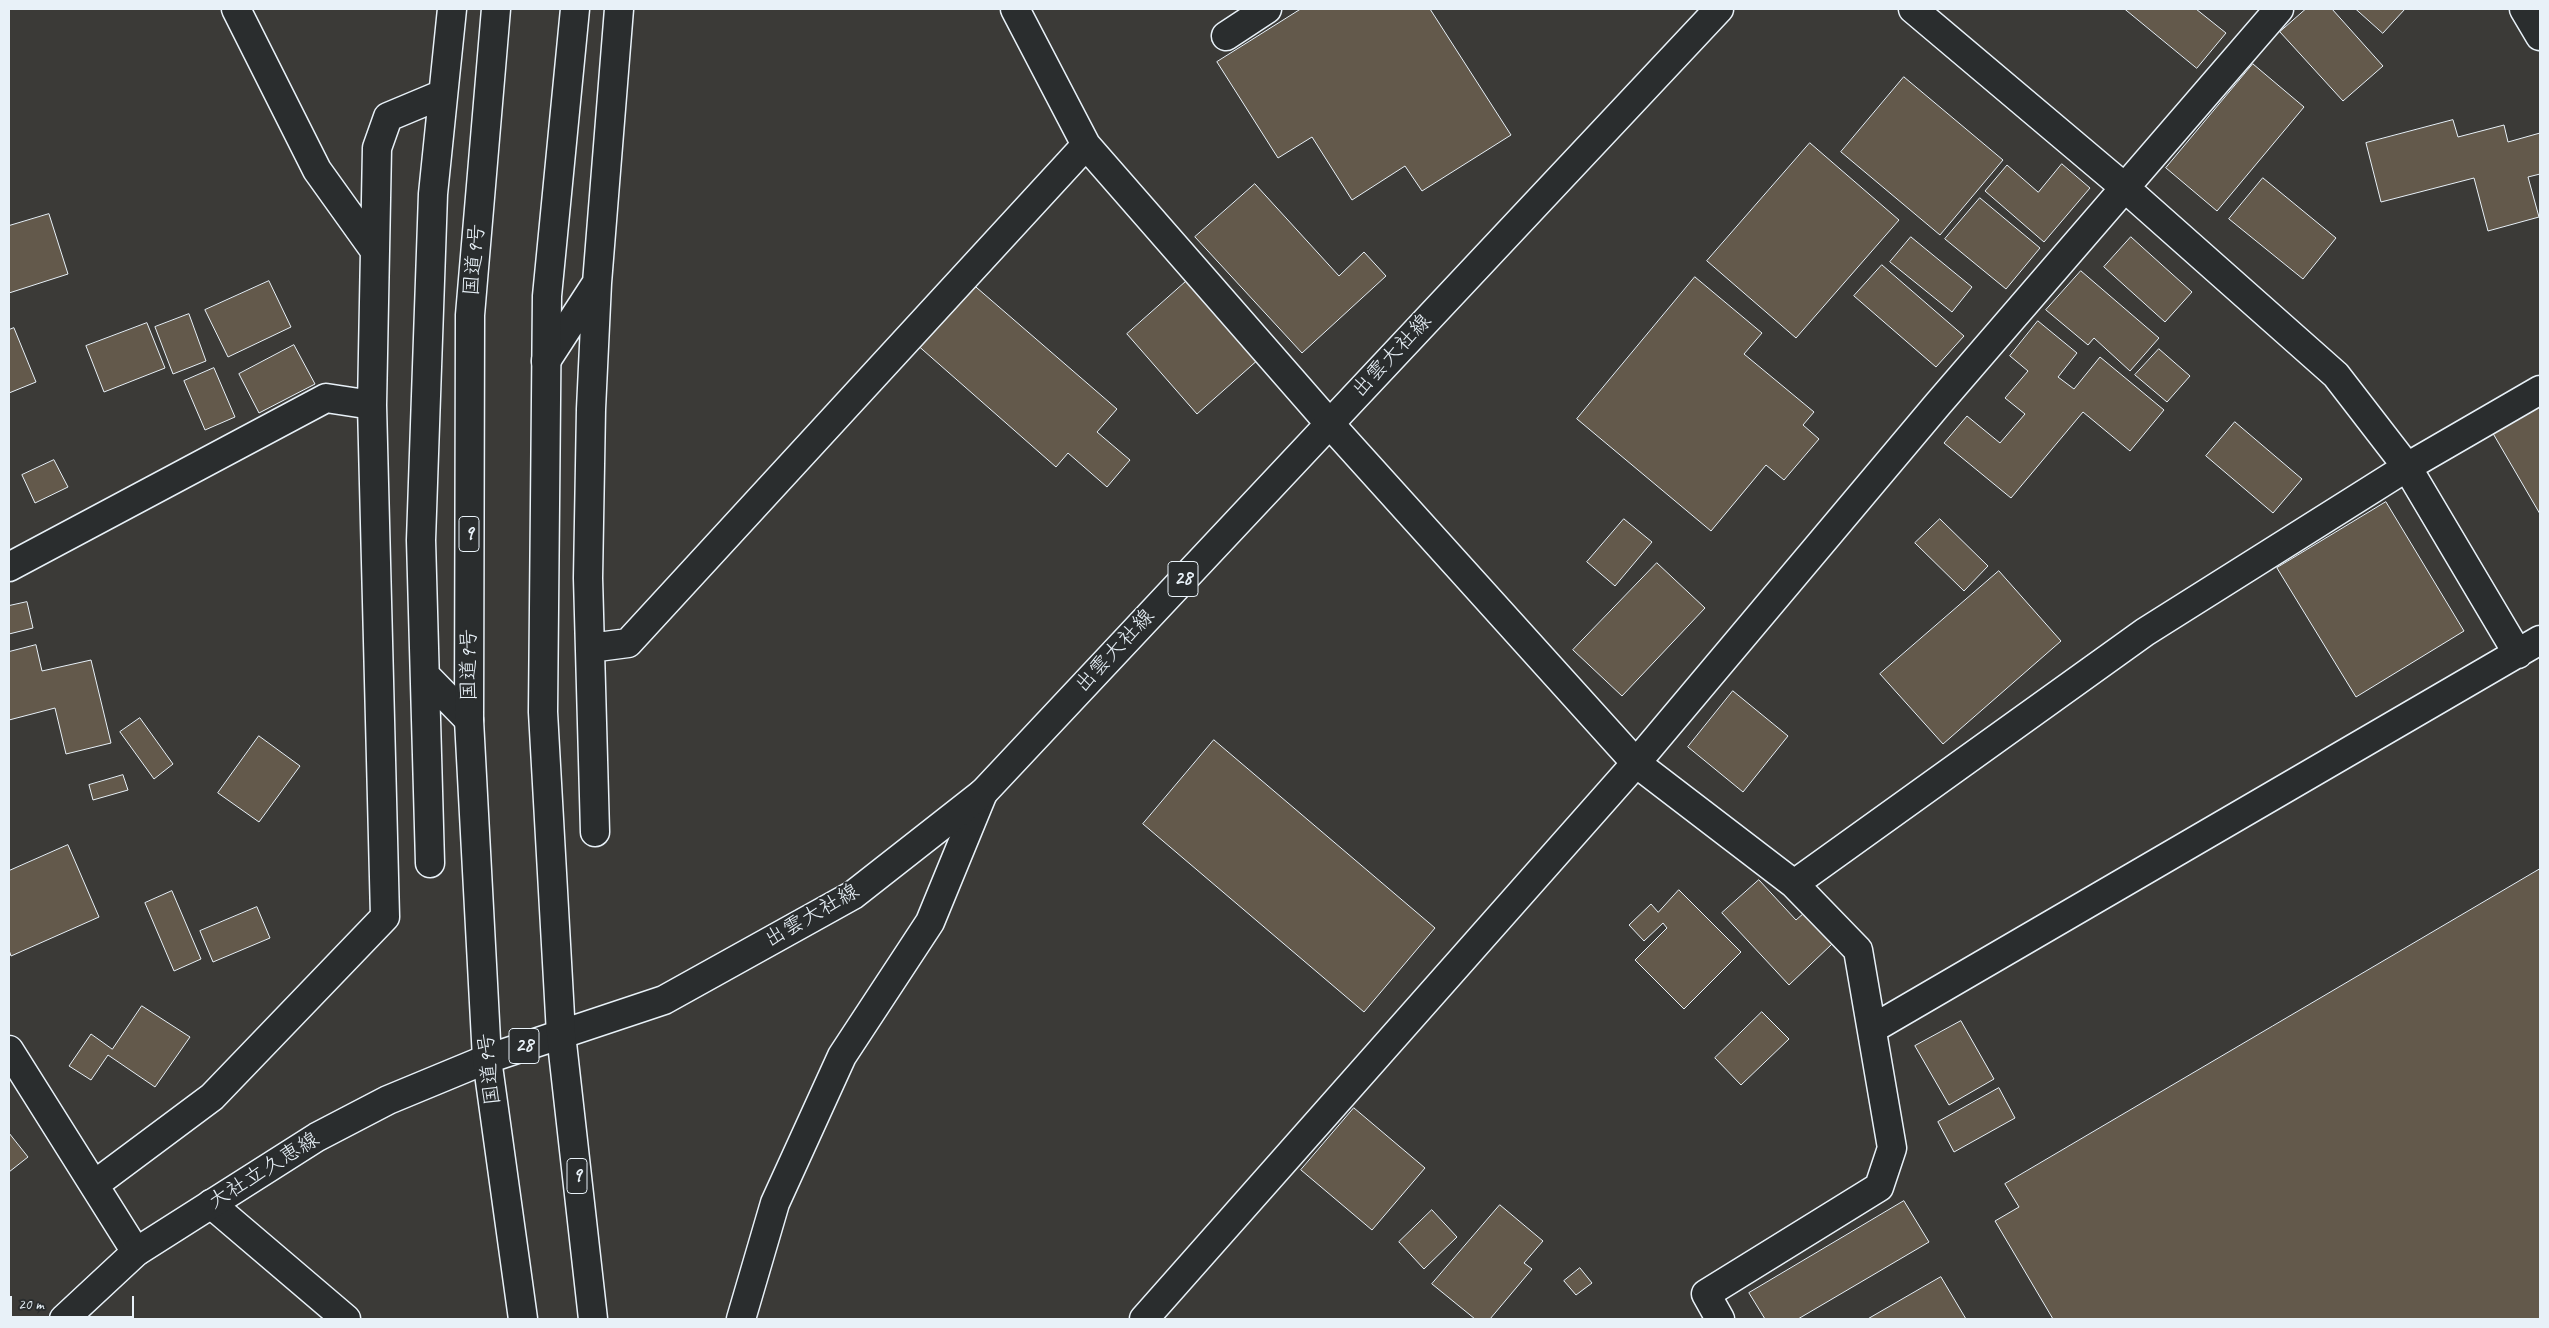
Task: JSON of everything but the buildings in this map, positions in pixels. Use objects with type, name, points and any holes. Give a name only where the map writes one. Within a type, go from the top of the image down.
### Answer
[{"type":"main road","points":[[236,9],[317,170],[375,251]]},
{"type":"main road","points":[[430,863],[422,530],[433,194],[452,9]]},
{"type":"main road","name":"国道9号","points":[[496,9],[470,315],[469,720],[488,1059],[522,1319]]},
{"type":"main road","name":"9","points":[[575,9],[547,296],[543,712],[561,1034],[593,1319]]},
{"type":"main road","points":[[595,832],[588,578],[591,409],[597,283],[619,9]]},
{"type":"main road","points":[[1015,9],[1086,144],[1329,423],[1636,763],[1794,884],[1858,950],[1892,1148],[1879,1187],[1706,1294],[1720,1319]]},
{"type":"main road","points":[[1226,36],[1267,9]]},
{"type":"main road","name":"出雲大社線","points":[[488,1059],[664,1000],[853,895],[984,793],[1719,9]]},
{"type":"main road","points":[[1872,1029],[2529,647],[2407,467],[2336,375],[2124,186],[1913,9]]},
{"type":"main road","points":[[1144,1319],[1636,763],[2124,186],[2279,9]]},
{"type":"main road","points":[[2524,9],[2540,36]]},
{"type":"main road","points":[[94,1185],[212,1097],[385,917],[372,405],[377,148],[388,117],[443,94]]},
{"type":"main road","points":[[590,648],[628,643],[1086,144]]},
{"type":"main road","points":[[546,361],[597,283]]},
{"type":"main road","points":[[1794,884],[2145,632],[2407,467],[2540,390]]},
{"type":"main road","points":[[9,567],[326,398],[372,405]]},
{"type":"main road","points":[[425,675],[469,720]]},
{"type":"main road","points":[[741,1319],[776,1203],[842,1056],[930,922],[984,793]]},
{"type":"main road","points":[[9,1050],[136,1252]]},
{"type":"main road","name":"大社立久恵線","points":[[64,1319],[136,1252],[317,1137],[388,1100],[488,1059]]},
{"type":"main road","points":[[211,1204],[346,1319]]}]
